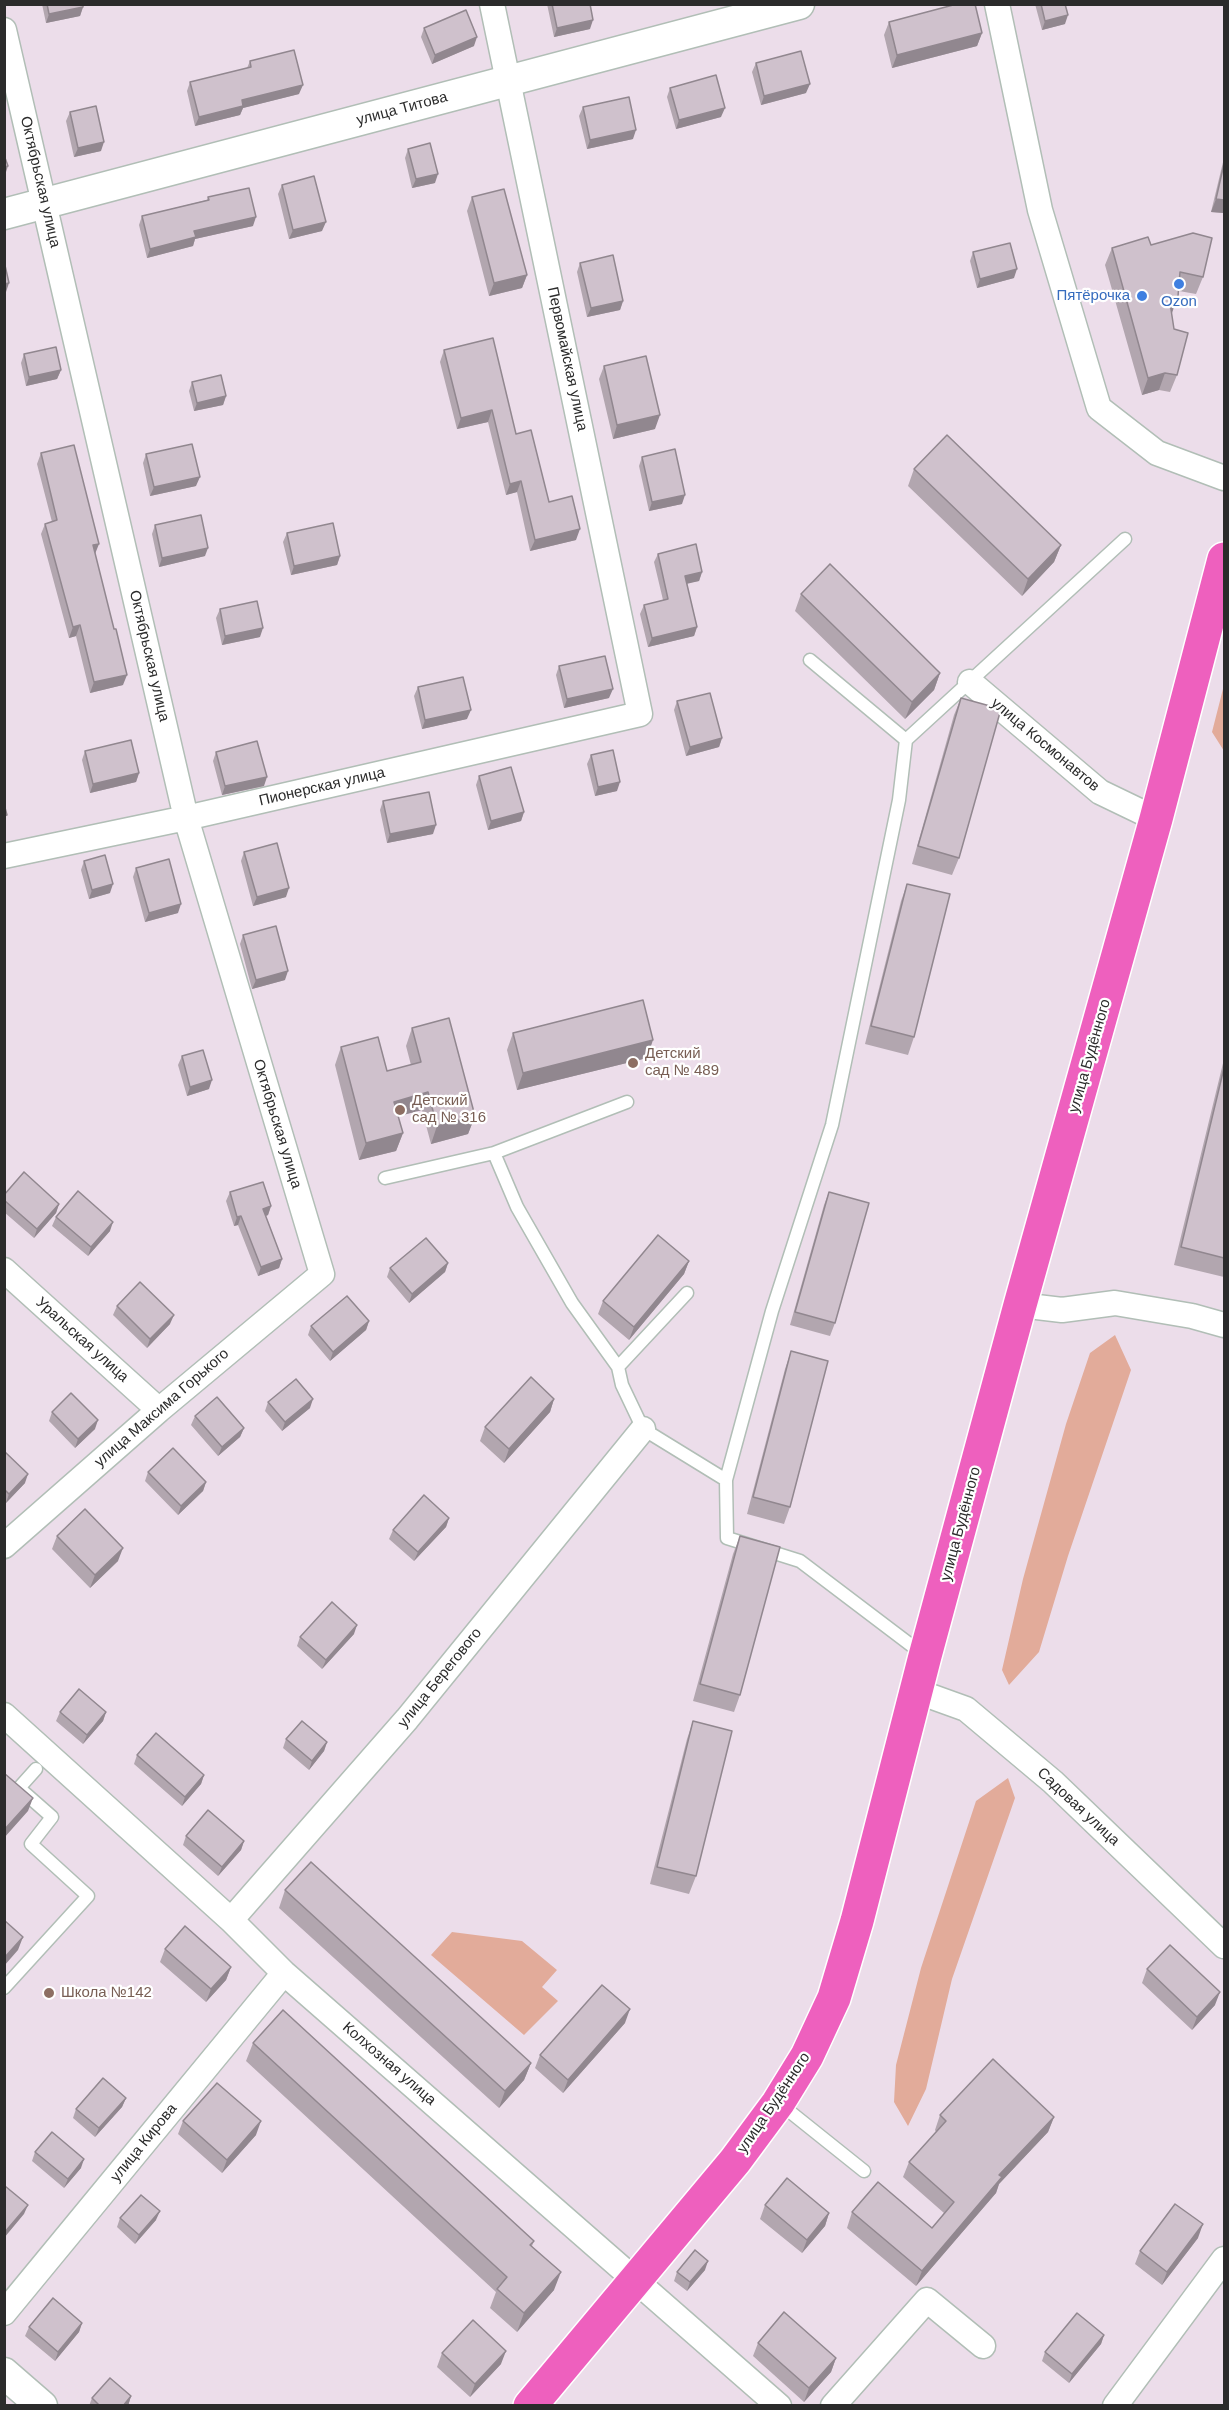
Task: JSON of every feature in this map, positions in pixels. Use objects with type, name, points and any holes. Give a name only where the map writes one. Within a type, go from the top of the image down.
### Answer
[{"type":"main road","name":"улица Будённого","points":[[530,2406],[735,2161],[778,2103],[807,2056],[834,1998],[857,1921],[925,1656],[1020,1305],[1156,819],[1224,559]]},
{"type":"street","name":"Первомайская улица","points":[[492,4],[640,714]]},
{"type":"street","name":"улица Титова","points":[[4,214],[799,4]]},
{"type":"street","points":[[998,4],[1040,210],[1099,408],[1157,453],[1224,477]]},
{"type":"street","name":"Октябрьская улица","points":[[4,30],[186,818],[322,1274]]},
{"type":"street","name":"улица Космонавтов","points":[[970,682],[1100,792],[1156,819]]},
{"type":"street","name":"Пионерская улица","points":[[4,856],[186,818],[640,714]]},
{"type":"street","name":"Уральская улица","points":[[4,1270],[159,1410]]},
{"type":"street","name":"улица Максима Горького","points":[[4,1546],[159,1410],[322,1274]]},
{"type":"street","points":[[1020,1305],[1062,1310],[1115,1303],[1192,1316],[1224,1325]]},
{"type":"street","name":"улица Берегового","points":[[231,1920],[407,1719],[643,1429]]},
{"type":"street","name":"Садовая улица","points":[[916,1691],[966,1709],[1053,1782],[1224,1946]]},
{"type":"street","name":"Колхозная улица","points":[[4,1715],[231,1920],[284,1973],[485,2137],[637,2279],[779,2406]]},
{"type":"street","name":"улица Кирова","points":[[4,2313],[284,1973]]},
{"type":"street","points":[[1115,2406],[1224,2259]]},
{"type":"street","points":[[833,2406],[927,2300],[983,2346]]},
{"type":"street","points":[[4,2373],[42,2406]]},
{"type":"lane","points":[[925,1656],[800,1561],[727,1538],[726,1480],[772,1311],[832,1125],[899,800],[906,740],[1125,539]]},
{"type":"lane","points":[[810,660],[906,740]]},
{"type":"lane","points":[[385,1178],[494,1153],[627,1102]]},
{"type":"lane","points":[[494,1153],[517,1207],[567,1294],[618,1367],[622,1385],[643,1429],[726,1480]]},
{"type":"lane","points":[[618,1367],[687,1293]]},
{"type":"lane","points":[[4,1988],[88,1896],[31,1844],[52,1817],[19,1788],[36,1769]]},
{"type":"lane","points":[[778,2103],[864,2171]]},
{"type":"shaded area","points":[[1224,685],[1224,751],[1212,732]]},
{"type":"shaded area","points":[[1115,1335],[1131,1370],[1068,1556],[1039,1652],[1009,1685],[1002,1670],[1023,1579],[1066,1424],[1090,1353]]},
{"type":"shaded area","points":[[1008,1778],[1015,1798],[952,1979],[926,2089],[908,2126],[894,2102],[896,2065],[921,1968],[976,1801]]},
{"type":"shaded area","points":[[452,1932],[522,1941],[557,1970],[542,1987],[558,2001],[524,2035],[431,1955]]},
{"type":"building","points":[[47,4],[83,4],[83,7],[49,14]]},
{"type":"building","points":[[552,4],[590,4],[593,20],[557,28]]},
{"type":"building","points":[[957,4],[975,4],[982,33],[897,55],[889,22]]},
{"type":"building","points":[[1041,4],[1065,4],[1068,15],[1045,21]]},
{"type":"building","points":[[466,10],[477,37],[435,55],[424,28]]},
{"type":"building","points":[[294,50],[303,85],[242,100],[243,106],[199,117],[190,82],[251,67],[250,61]]},
{"type":"building","points":[[801,51],[810,84],[764,96],[756,63]]},
{"type":"building","points":[[716,75],[725,108],[679,120],[670,88]]},
{"type":"building","points":[[629,97],[636,130],[590,140],[583,107]]},
{"type":"building","points":[[96,106],[104,142],[78,148],[70,112]]},
{"type":"building","points":[[430,143],[438,174],[416,179],[408,149]]},
{"type":"building","points":[[4,155],[8,166],[4,167]]},
{"type":"building","points":[[1224,164],[1224,200],[1216,199]]},
{"type":"building","points":[[314,176],[326,222],[293,230],[282,185]]},
{"type":"building","points":[[249,188],[256,217],[194,231],[196,237],[150,249],[142,216]]},
{"type":"building","points":[[504,189],[527,275],[494,283],[472,197]]},
{"type":"building","points":[[1193,233],[1212,238],[1203,277],[1180,272],[1178,296],[1170,303],[1174,329],[1188,333],[1177,375],[1165,373],[1148,378],[1112,248],[1148,237],[1151,245]]},
{"type":"building","points":[[1010,243],[1017,269],[980,279],[973,252]]},
{"type":"building","points":[[613,255],[623,301],[591,308],[580,263]]},
{"type":"building","points":[[4,261],[9,283],[4,284]]},
{"type":"building","points":[[493,338],[516,434],[531,430],[549,502],[572,496],[580,529],[535,540],[521,481],[510,484],[492,410],[461,418],[444,350]]},
{"type":"building","points":[[56,347],[61,370],[29,377],[24,354]]},
{"type":"building","points":[[646,356],[660,415],[617,425],[604,366]]},
{"type":"building","points":[[221,375],[226,396],[197,403],[192,382]]},
{"type":"building","points":[[947,435],[1061,545],[1028,579],[914,469]]},
{"type":"building","points":[[192,444],[200,477],[154,487],[146,454]]},
{"type":"building","points":[[74,445],[99,544],[93,545],[127,675],[94,682],[80,625],[73,627],[45,524],[57,520],[41,453]]},
{"type":"building","points":[[675,449],[685,495],[652,502],[642,457]]},
{"type":"building","points":[[201,515],[208,548],[162,558],[155,525]]},
{"type":"building","points":[[333,523],[340,556],[294,566],[287,533]]},
{"type":"building","points":[[696,544],[702,572],[685,576],[697,627],[652,638],[644,605],[668,599],[658,554]]},
{"type":"building","points":[[830,564],[940,673],[912,702],[801,594]]},
{"type":"building","points":[[257,601],[263,628],[225,636],[220,609]]},
{"type":"building","points":[[605,656],[613,689],[567,699],[559,666]]},
{"type":"building","points":[[463,677],[471,710],[425,720],[418,687]]},
{"type":"building","points":[[710,693],[722,738],[690,747],[677,701]]},
{"type":"building","points":[[961,698],[1001,709],[959,858],[918,846]]},
{"type":"building","points":[[131,740],[139,773],[93,784],[85,751]]},
{"type":"building","points":[[257,741],[267,777],[225,786],[216,752]]},
{"type":"building","points":[[613,750],[620,782],[598,787],[591,755]]},
{"type":"building","points":[[511,767],[524,812],[491,821],[479,776]]},
{"type":"building","points":[[429,792],[436,825],[390,834],[383,801]]},
{"type":"building","points":[[277,843],[289,888],[257,897],[244,852]]},
{"type":"building","points":[[105,855],[113,884],[92,890],[84,861]]},
{"type":"building","points":[[169,859],[181,904],[149,913],[136,868]]},
{"type":"building","points":[[907,884],[950,894],[914,1037],[871,1026]]},
{"type":"building","points":[[276,926],[288,971],[256,980],[243,935]]},
{"type":"building","points":[[643,1000],[653,1040],[523,1073],[513,1033]]},
{"type":"building","points":[[449,1018],[475,1116],[437,1126],[428,1092],[394,1102],[403,1133],[366,1143],[341,1047],[378,1037],[387,1071],[421,1062],[412,1028]]},
{"type":"building","points":[[203,1050],[212,1080],[190,1087],[182,1056]]},
{"type":"building","points":[[1224,1068],[1224,1258],[1181,1247]]},
{"type":"building","points":[[24,1172],[59,1204],[37,1229],[4,1200],[4,1195]]},
{"type":"building","points":[[263,1182],[271,1206],[263,1209],[282,1259],[261,1267],[241,1216],[237,1217],[230,1192]]},
{"type":"building","points":[[78,1191],[113,1222],[91,1247],[56,1217]]},
{"type":"building","points":[[829,1192],[869,1203],[835,1323],[795,1312]]},
{"type":"building","points":[[658,1235],[689,1261],[634,1327],[603,1301]]},
{"type":"building","points":[[426,1238],[448,1263],[412,1294],[390,1268]]},
{"type":"building","points":[[140,1282],[174,1315],[150,1339],[117,1306]]},
{"type":"building","points":[[347,1296],[369,1321],[333,1352],[311,1326]]},
{"type":"building","points":[[791,1351],[828,1361],[790,1507],[753,1497]]},
{"type":"building","points":[[531,1377],[554,1399],[509,1449],[485,1427]]},
{"type":"building","points":[[296,1379],[313,1399],[285,1422],[268,1402]]},
{"type":"building","points":[[71,1393],[98,1420],[78,1439],[52,1412]]},
{"type":"building","points":[[217,1397],[244,1428],[222,1447],[195,1416]]},
{"type":"building","points":[[173,1448],[206,1482],[181,1506],[148,1472]]},
{"type":"building","points":[[4,1451],[28,1474],[9,1494],[4,1489]]},
{"type":"building","points":[[424,1495],[449,1518],[418,1552],[393,1530]]},
{"type":"building","points":[[85,1509],[123,1548],[95,1575],[57,1536]]},
{"type":"building","points":[[740,1536],[780,1547],[740,1695],[700,1684]]},
{"type":"building","points":[[332,1602],[357,1625],[326,1660],[300,1637]]},
{"type":"building","points":[[79,1689],[106,1712],[87,1735],[60,1712]]},
{"type":"building","points":[[302,1721],[327,1742],[312,1761],[286,1739]]},
{"type":"building","points":[[693,1721],[732,1731],[696,1876],[657,1867]]},
{"type":"building","points":[[156,1733],[204,1775],[185,1797],[137,1755]]},
{"type":"building","points":[[4,1773],[33,1798],[4,1830]]},
{"type":"building","points":[[208,1810],[244,1841],[222,1867],[186,1836]]},
{"type":"building","points":[[311,1862],[531,2063],[505,2091],[285,1890]]},
{"type":"building","points":[[4,1920],[23,1937],[4,1958]]},
{"type":"building","points":[[185,1926],[231,1967],[211,1989],[165,1949]]},
{"type":"building","points":[[1170,1945],[1220,1992],[1197,2017],[1147,1969]]},
{"type":"building","points":[[602,1985],[630,2009],[568,2080],[540,2055]]},
{"type":"building","points":[[283,2010],[534,2241],[530,2245],[561,2272],[524,2313],[497,2289],[507,2277],[253,2043]]},
{"type":"building","points":[[993,2059],[1054,2117],[999,2175],[1002,2177],[922,2271],[852,2212],[878,2182],[932,2228],[954,2202],[909,2162],[946,2121],[940,2115]]},
{"type":"building","points":[[103,2078],[126,2098],[99,2128],[76,2109]]},
{"type":"building","points":[[217,2083],[261,2121],[227,2160],[183,2121]]},
{"type":"building","points":[[52,2132],[84,2159],[68,2179],[35,2152]]},
{"type":"building","points":[[787,2178],[829,2213],[807,2240],[765,2205]]},
{"type":"building","points":[[4,2187],[28,2205],[4,2233]]},
{"type":"building","points":[[141,2195],[160,2211],[139,2235],[120,2218]]},
{"type":"building","points":[[1175,2204],[1203,2224],[1167,2272],[1140,2251]]},
{"type":"building","points":[[695,2250],[708,2261],[690,2282],[677,2272]]},
{"type":"building","points":[[53,2298],[82,2323],[58,2352],[29,2327]]},
{"type":"building","points":[[784,2312],[836,2358],[809,2388],[758,2343]]},
{"type":"building","points":[[1077,2313],[1104,2335],[1072,2374],[1045,2352]]},
{"type":"building","points":[[473,2320],[506,2351],[475,2384],[442,2353]]},
{"type":"building","points":[[110,2378],[131,2396],[123,2406],[100,2406],[92,2398]]},
{"type":"place","name":"Ozon","points":[[1179,284]]},
{"type":"place","name":"Пятёрочка","points":[[1142,296]]},
{"type":"place","name":"Детский сад № 489","points":[[633,1063]]},
{"type":"place","name":"Детский сад № 316","points":[[400,1110]]},
{"type":"place","name":"Школа №142","points":[[49,1993]]}]
